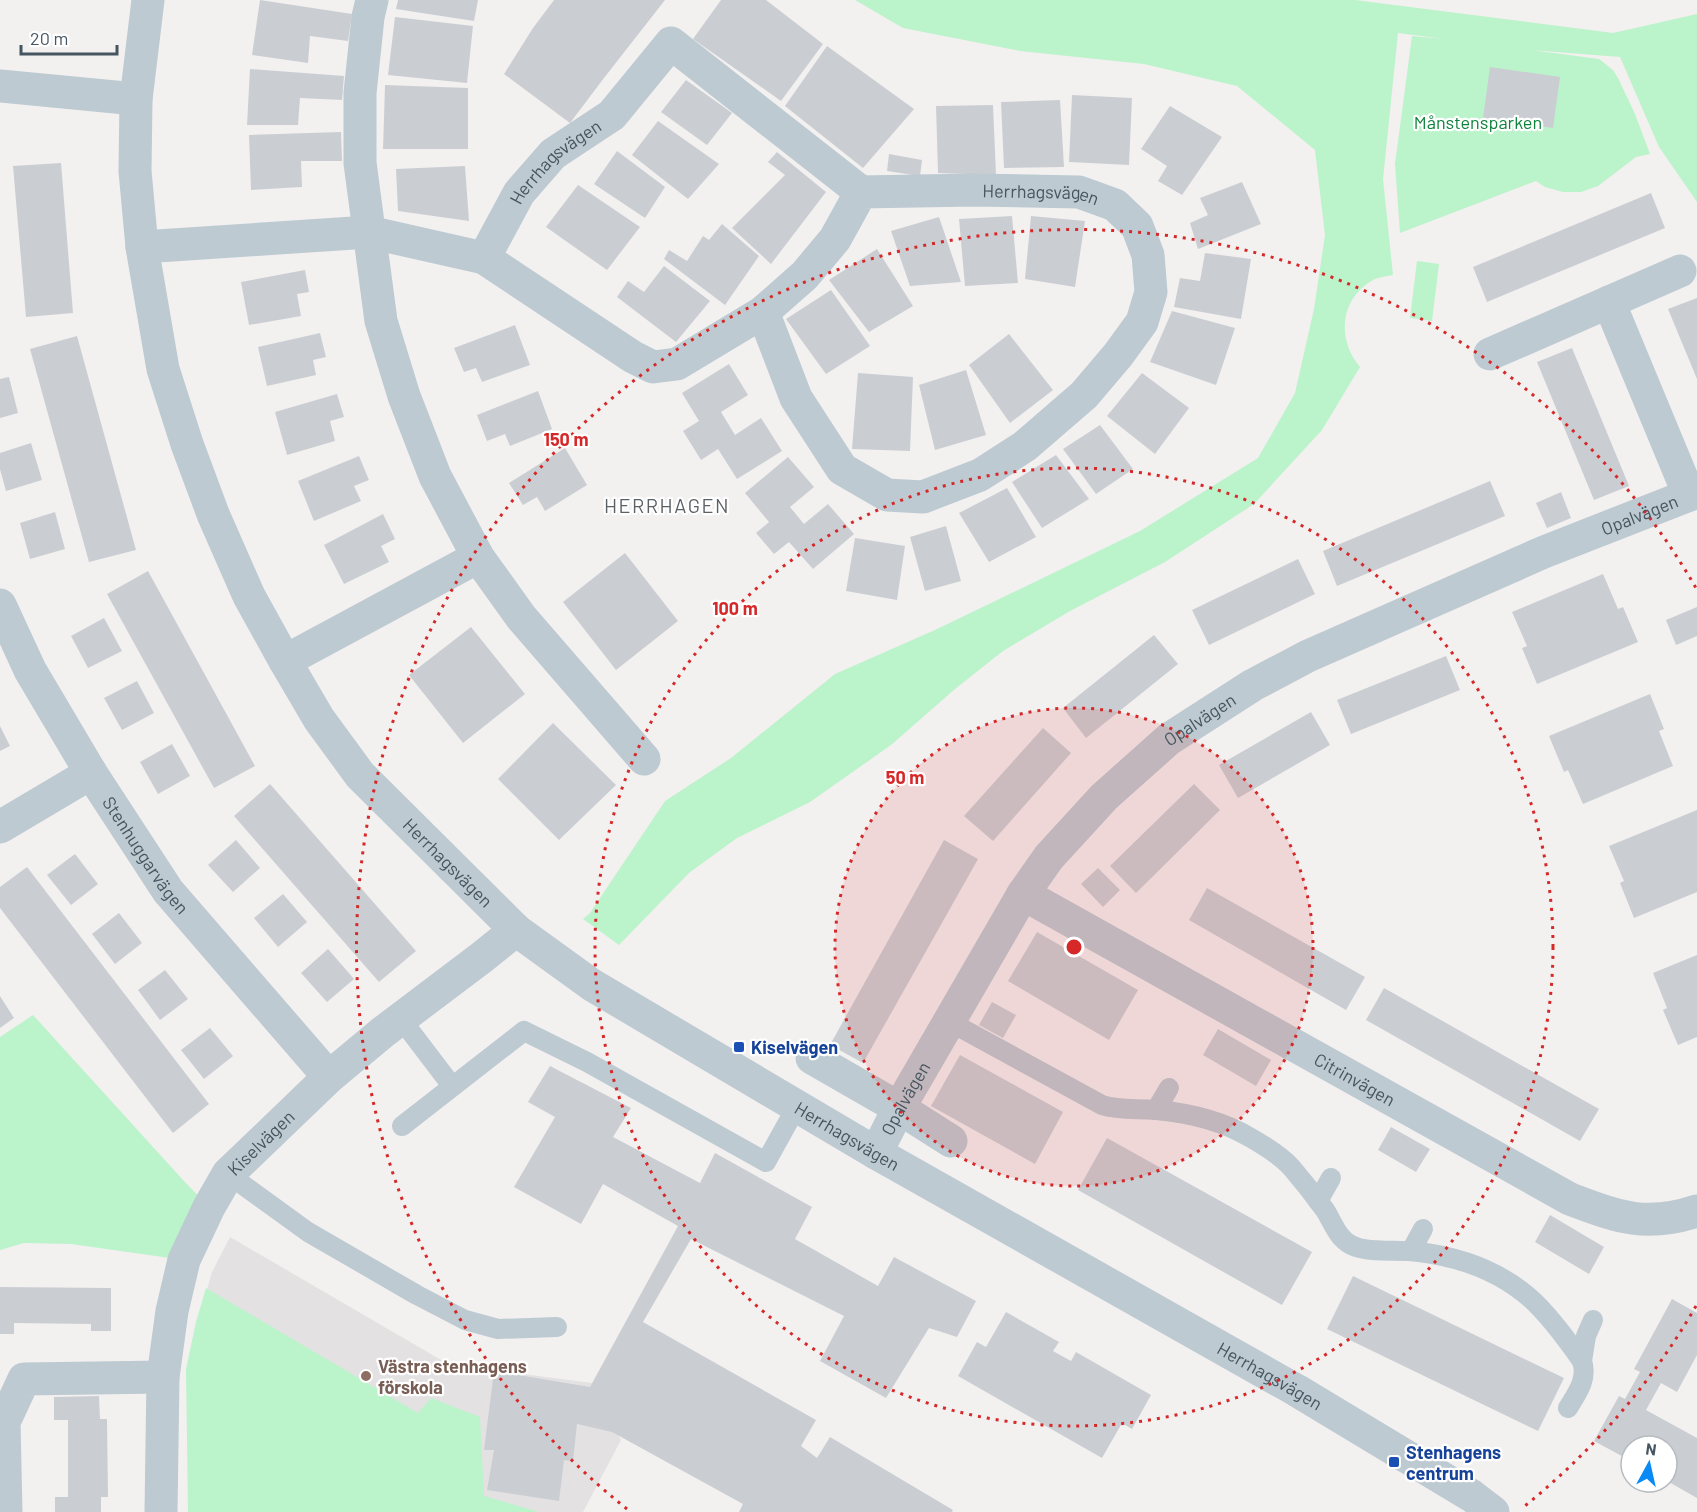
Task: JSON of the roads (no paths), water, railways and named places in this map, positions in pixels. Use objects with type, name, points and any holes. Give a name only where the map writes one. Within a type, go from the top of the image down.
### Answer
[{"type":"street","name":"Herrhagsvägen","points":[[148,0],[136,99],[135,171],[142,247],[163,369],[213,514],[249,596],[319,719],[360,775],[516,930],[592,985],[876,1153],[1296,1390],[1472,1496],[1492,1512]]},
{"type":"street","points":[[372,0],[360,93],[360,163],[381,321],[404,396],[435,477],[478,557],[521,617],[644,759]]},
{"type":"street","name":"Herrhagsvägen","points":[[484,258],[519,193],[553,154],[612,115],[671,43],[861,192],[973,190],[1078,192],[1115,205],[1137,226],[1148,255],[1151,292],[1142,322],[1084,395],[1025,446],[980,476],[923,497],[887,495],[842,469],[796,398],[763,312]]},
{"type":"street","points":[[0,86],[136,99]]},
{"type":"street","points":[[142,247],[369,232],[484,258],[633,357],[653,367],[677,364],[763,312],[805,275],[835,239],[861,192]]},
{"type":"street","points":[[1490,354],[1680,271]]},
{"type":"street","points":[[1609,302],[1693,494]]},
{"type":"street","name":"Opalvägen","points":[[876,1153],[898,1108],[1023,894],[1049,857],[1104,797],[1169,739],[1253,685],[1308,656],[1544,552],[1693,494]]},
{"type":"street","points":[[285,661],[478,557]]},
{"type":"street","name":"Stenhuggarvägen","points":[[0,605],[30,670],[91,773],[168,891],[328,1077]]},
{"type":"street","points":[[0,827],[91,773]]},
{"type":"street","name":"Citrinvägen","points":[[1023,894],[1570,1199],[1623,1218],[1641,1220],[1665,1219],[1697,1211]]},
{"type":"street","name":"Kiselvägen","points":[[161,1512],[163,1377],[172,1311],[184,1260],[209,1207],[228,1174],[328,1077],[516,930]]},
{"type":"street","points":[[812,1058],[951,1141]]},
{"type":"street","points":[[6,1512],[4,1422],[24,1379],[163,1377]]},
{"type":"lane","points":[[401,1019],[452,1086]]},
{"type":"lane","points":[[950,1022],[1102,1105],[1118,1109],[1156,1110],[1199,1116],[1253,1131],[1290,1165],[1318,1201],[1343,1239],[1354,1247],[1444,1255],[1502,1270],[1514,1286],[1543,1311],[1582,1361],[1585,1369],[1584,1378],[1568,1408]]},
{"type":"lane","points":[[402,1126],[524,1031],[587,1062],[766,1162],[797,1106]]},
{"type":"lane","points":[[1156,1110],[1168,1088]]},
{"type":"lane","points":[[228,1174],[308,1232],[465,1320],[498,1329],[557,1327]]},
{"type":"lane","points":[[1318,1201],[1331,1178]]},
{"type":"lane","points":[[1411,1251],[1423,1229]]},
{"type":"lane","points":[[1582,1361],[1586,1336],[1593,1320]]},
{"type":"place","name":"Kiselvägen","points":[[739,1047]]},
{"type":"place","name":"Västra stenhagens förskola","points":[[366,1376]]},
{"type":"place","name":"Stenhagens centrum","points":[[1394,1462]]},
{"type":"district","name":"HERRHAGEN","points":[[667,505]]},
{"type":"park label","name":"Månstensparken","points":[[1478,122]]}]
